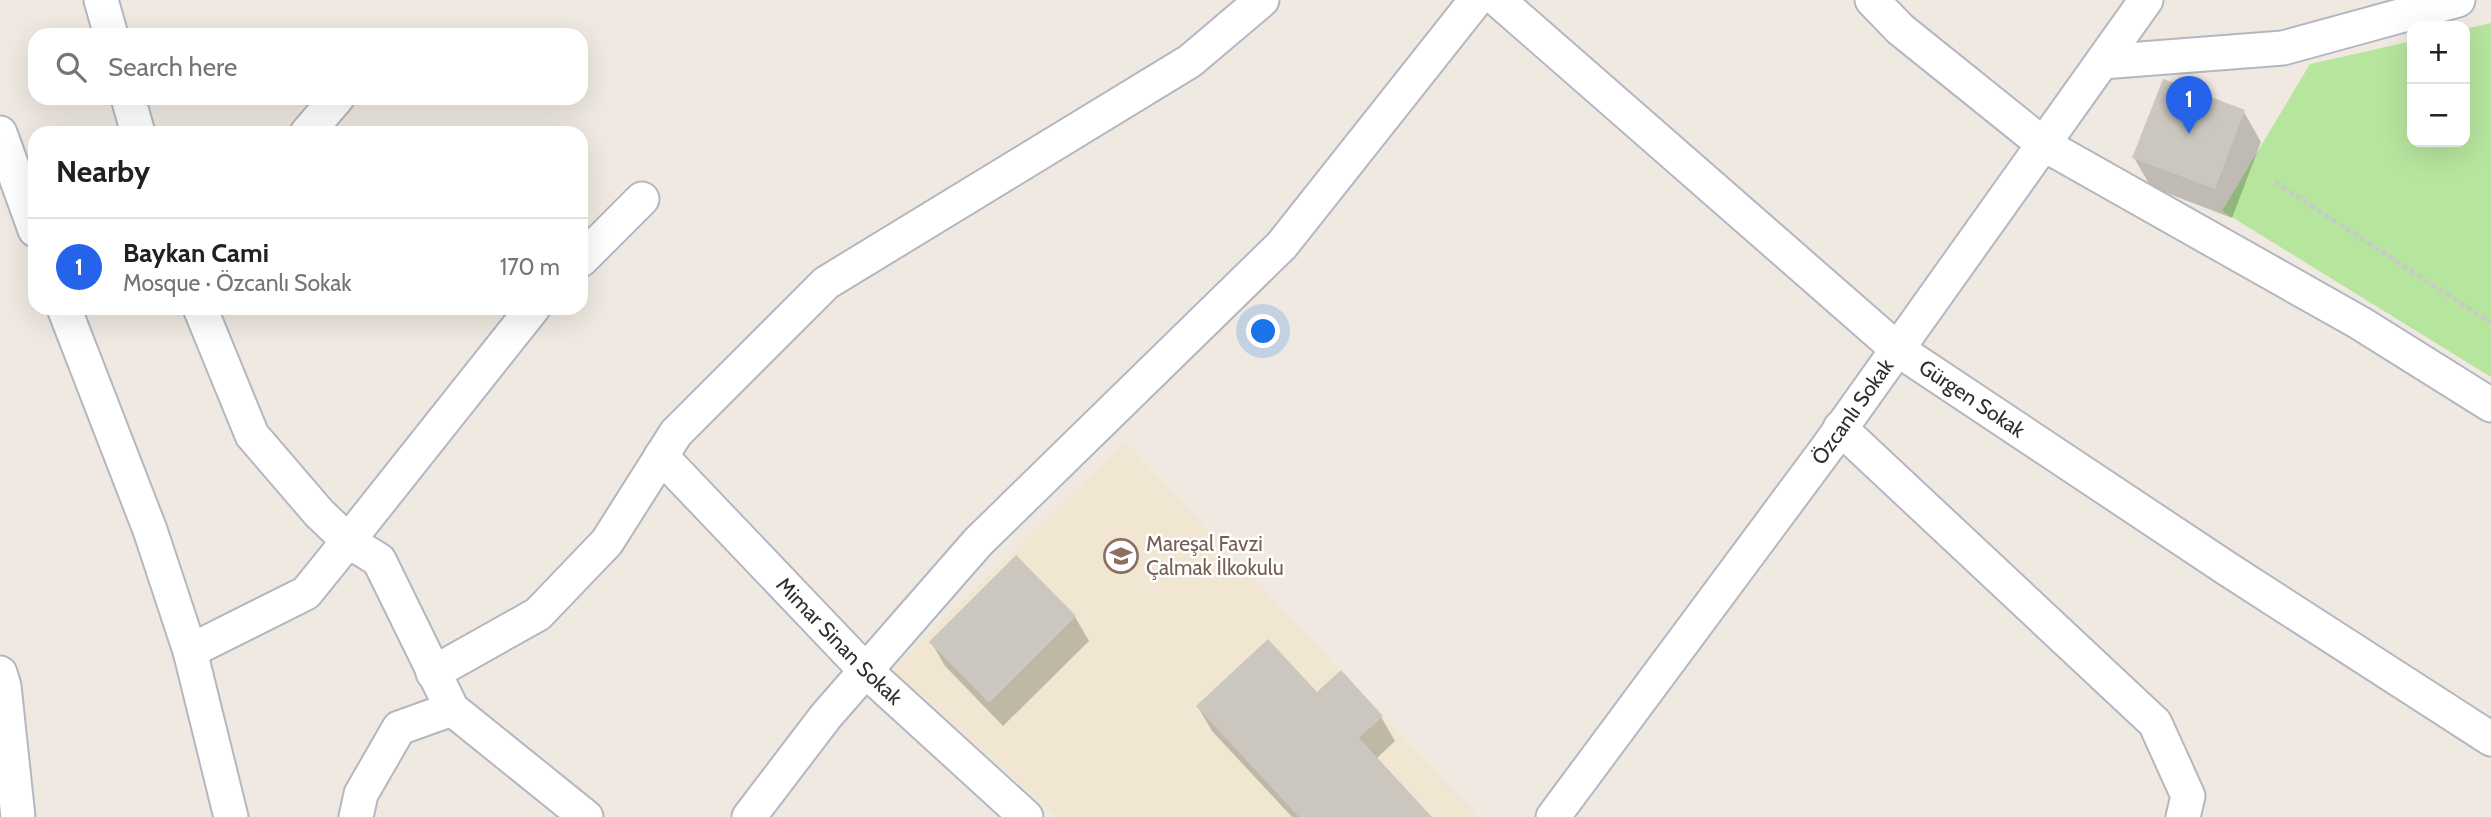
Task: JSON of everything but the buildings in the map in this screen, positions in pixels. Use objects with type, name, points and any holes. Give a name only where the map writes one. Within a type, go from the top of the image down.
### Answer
[{"type":"street","points":[[101,0],[109,28]]},
{"type":"street","points":[[433,673],[538,614],[607,542],[676,433],[826,283],[1190,61],[1262,0]]},
{"type":"street","points":[[749,817],[826,716],[978,542],[1282,245],[1476,0]]},
{"type":"street","name":"Gürgen Sokak","points":[[1498,0],[1897,349],[2226,568],[2491,739]]},
{"type":"street","points":[[1872,0],[1900,29],[2043,144],[2360,323],[2491,405]]},
{"type":"street","name":"Özcanlı Sokak","points":[[1553,817],[1840,429],[2146,0]]},
{"type":"street","points":[[2102,62],[2283,48],[2458,0]]},
{"type":"street","points":[[130,105],[136,126]]},
{"type":"street","points":[[313,126],[331,105]]},
{"type":"street","points":[[0,133],[28,211]]},
{"type":"street","points":[[588,253],[642,199]]},
{"type":"street","points":[[67,315],[150,530],[190,651],[231,817]]},
{"type":"street","points":[[203,315],[252,435],[319,513],[348,541],[379,560],[452,709],[586,817]]},
{"type":"street","points":[[190,651],[306,593],[527,315]]},
{"type":"street","points":[[1840,429],[2155,723],[2188,796],[2183,817]]},
{"type":"street","name":"Mimar Sinan Sokak","points":[[662,456],[866,671],[1026,817]]},
{"type":"street","points":[[0,673],[4,686],[18,817]]},
{"type":"street","points":[[356,817],[361,794],[399,728],[452,709]]},
{"type":"path","points":[[2275,182],[2491,323]]},
{"type":"shaded area","name":"Mareşal Favzi Çalmak İlkokulu","points":[[1125,442],[1479,817],[1057,817],[892,669]]},
{"type":"green space","points":[[2491,23],[2491,377],[2222,211],[2310,64],[2407,42],[2407,147],[2470,147],[2470,28]]},
{"type":"place","name":"Baykan Cami","points":[[2189,134]]},
{"type":"place","name":"Mareşal Favzi Çalmak İlkokulu","points":[[1121,556]]}]
